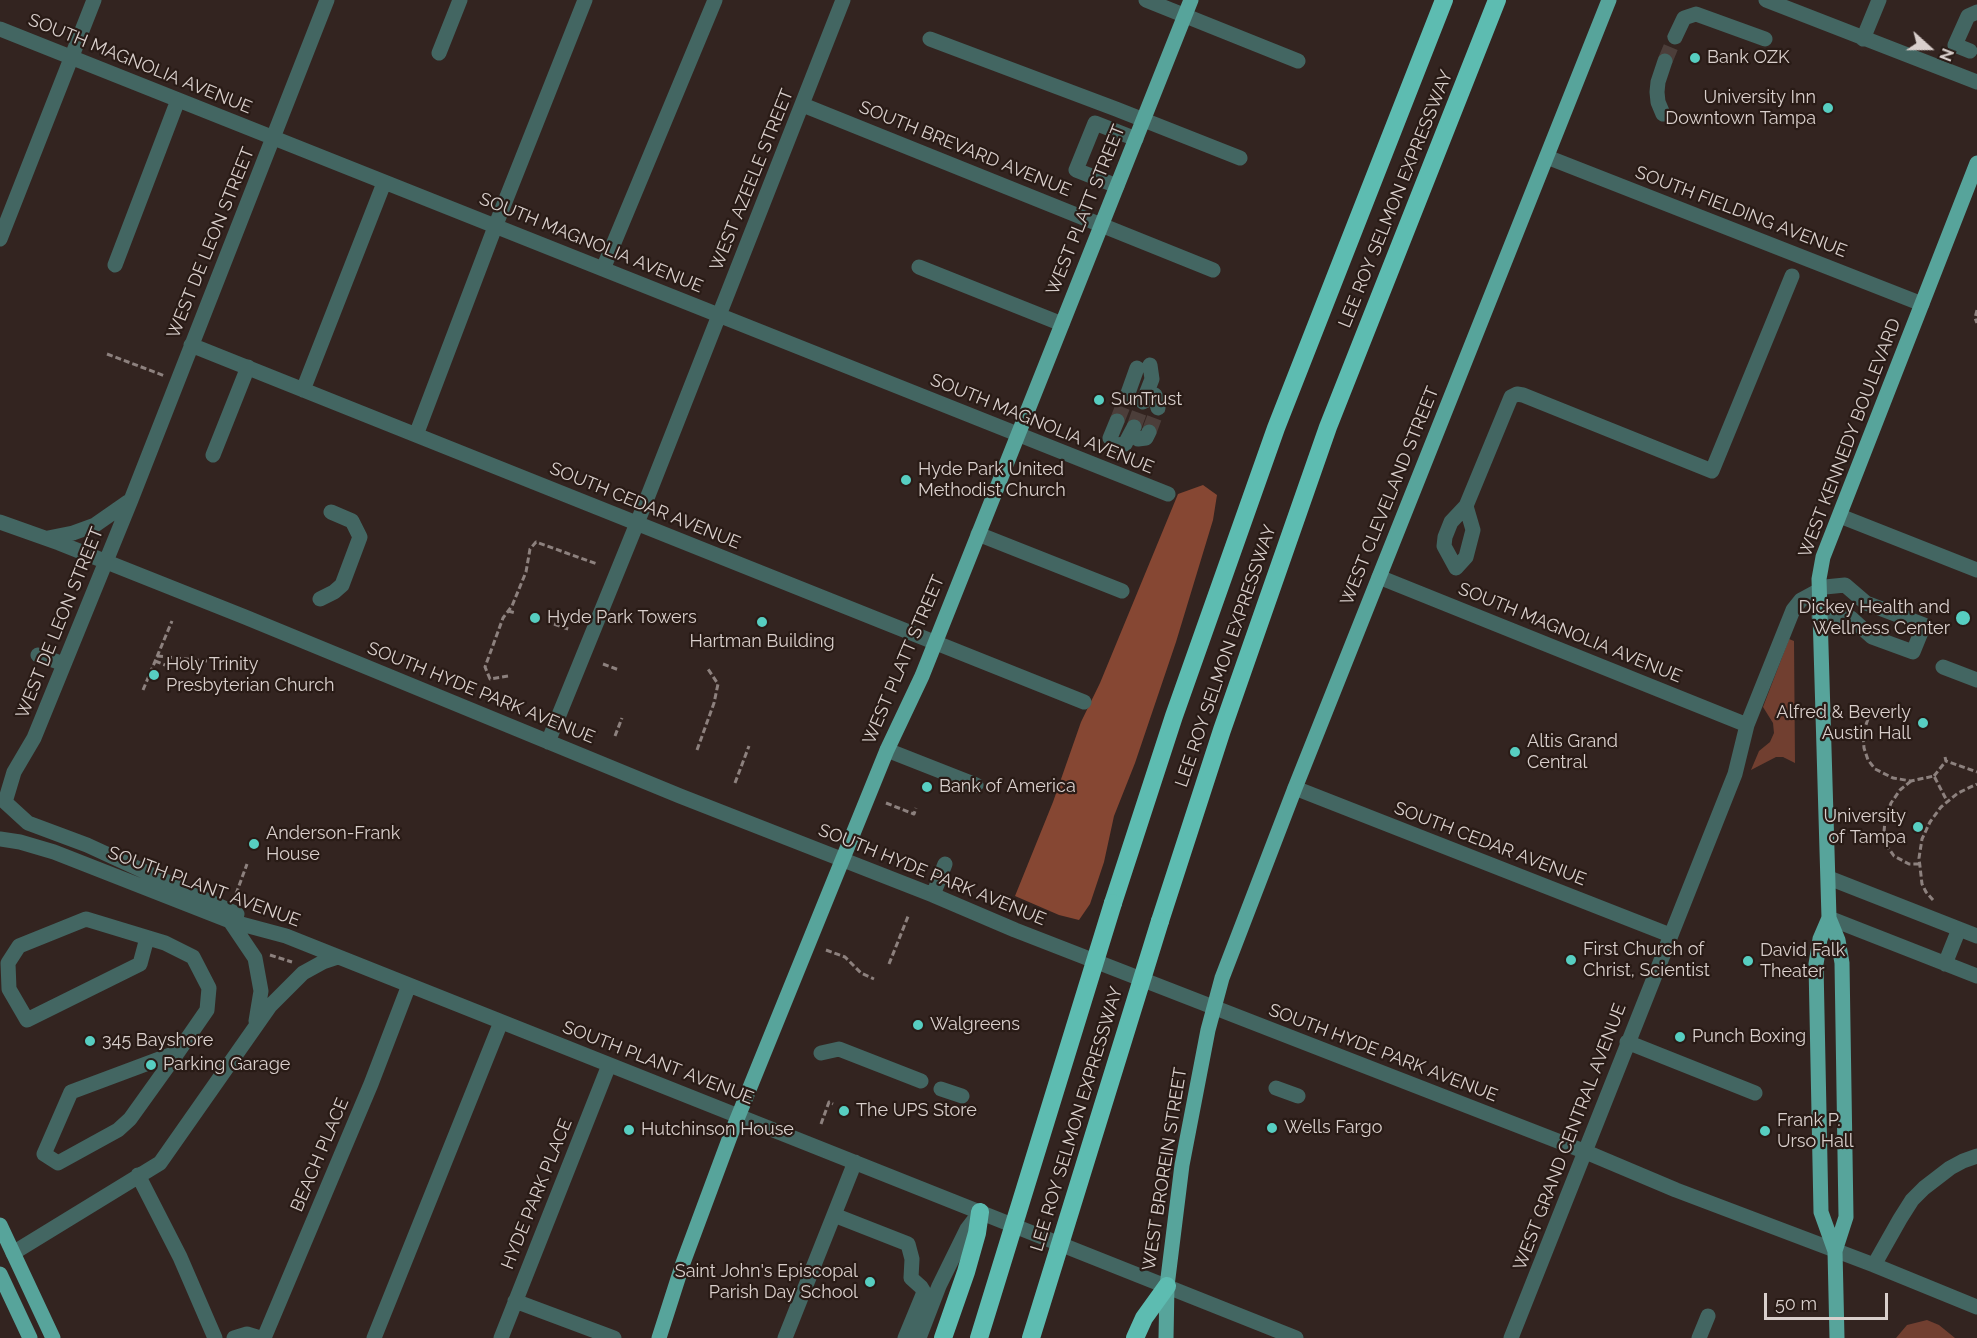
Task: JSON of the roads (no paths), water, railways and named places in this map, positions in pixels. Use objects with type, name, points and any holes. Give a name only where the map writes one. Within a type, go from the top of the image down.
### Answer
[{"type":"highway","name":"LEE ROY SELMON EXPRESSWAY","points":[[979,1338],[1113,903],[1178,705],[1276,428],[1444,0]]},
{"type":"highway","name":"LEE ROY SELMON EXPRESSWAY","points":[[1031,1338],[1160,921],[1222,730],[1328,427],[1497,0]]},
{"type":"highway","points":[[943,1338],[966,1272],[977,1233],[980,1212]]},
{"type":"highway","points":[[1135,1338],[1144,1318],[1167,1286]]},
{"type":"main road","name":"WEST PLATT STREET","points":[[658,1338],[683,1263],[738,1116],[886,750],[935,643],[1191,0]]},
{"type":"main road","name":"WEST CLEVELAND STREET","points":[[1214,1008],[1222,978],[1295,788],[1609,0]]},
{"type":"main road","name":"WEST KENNEDY BOULEVARD","points":[[1834,1251],[1846,1217],[1842,963],[1838,940],[1829,918],[1818,591],[1823,557],[1977,163]]},
{"type":"main road","name":"WEST KENNEDY BOULEVARD","points":[[1829,918],[1820,939],[1816,964],[1821,1212],[1834,1251],[1837,1338]]},
{"type":"main road","name":"WEST BROREIN STREET","points":[[1166,1338],[1167,1286],[1188,1132],[1214,1008]]},
{"type":"main road","points":[[0,1225],[53,1338]]},
{"type":"main road","points":[[0,1274],[30,1338]]},
{"type":"street","points":[[1,235],[94,0]]},
{"type":"street","name":"WEST DE LEON STREET","points":[[286,936],[87,845],[28,823],[5,802],[16,768],[34,738],[131,500],[327,0]]},
{"type":"street","points":[[439,53],[460,0]]},
{"type":"street","points":[[416,435],[585,0]]},
{"type":"street","points":[[603,269],[715,0]]},
{"type":"street","name":"WEST AZEELE STREET","points":[[548,742],[843,0]]},
{"type":"street","points":[[1146,0],[1298,61]]},
{"type":"street","points":[[1766,0],[1977,82]]},
{"type":"street","points":[[1863,39],[1879,0]]},
{"type":"street","points":[[1959,75],[1973,52],[1955,45],[1968,16],[1977,12]]},
{"type":"street","points":[[1675,37],[1684,18],[1696,14],[1765,39]]},
{"type":"street","name":"SOUTH MAGNOLIA AVENUE","points":[[0,29],[1168,494]]},
{"type":"street","points":[[930,39],[1240,158]]},
{"type":"street","points":[[1663,114],[1657,92],[1665,61]]},
{"type":"street","points":[[115,265],[178,100]]},
{"type":"street","name":"SOUTH BREVARD AVENUE","points":[[803,105],[1213,270]]},
{"type":"street","points":[[1117,186],[1076,170],[1095,123],[1136,139]]},
{"type":"street","name":"SOUTH FIELDING AVENUE","points":[[1547,157],[1922,304]]},
{"type":"street","points":[[303,390],[384,183]]},
{"type":"street","points":[[919,267],[1062,324]]},
{"type":"street","points":[[1466,506],[1511,397],[1516,394],[1712,471],[1792,276]]},
{"type":"street","name":"SOUTH CEDAR AVENUE","points":[[191,345],[1084,702]]},
{"type":"street","points":[[213,455],[248,367]]},
{"type":"street","points":[[46,538],[72,533],[95,525],[131,500]]},
{"type":"street","points":[[320,599],[342,585],[360,537],[352,521],[332,512]]},
{"type":"street","points":[[1840,516],[1977,570]]},
{"type":"street","name":"SOUTH HYDE PARK AVENUE","points":[[0,522],[106,562],[1015,930],[1586,1152],[1977,1308]]},
{"type":"street","points":[[978,534],[1122,591]]},
{"type":"street","name":"SOUTH MAGNOLIA AVENUE","points":[[1379,578],[1747,725]]},
{"type":"street","points":[[1818,591],[1832,585],[1845,585],[1866,603],[1924,625],[1913,652],[1872,637],[1851,618],[1819,617]]},
{"type":"street","name":"WEST GRAND CENTRAL AVENUE","points":[[1511,1338],[1735,774],[1747,725],[1793,610],[1801,600],[1818,591]]},
{"type":"street","points":[[38,655],[64,664]]},
{"type":"street","points":[[1943,667],[1977,680]]},
{"type":"street","points":[[886,750],[976,785]]},
{"type":"street","name":"SOUTH CEDAR AVENUE","points":[[1295,788],[1670,935]]},
{"type":"street","name":"SOUTH PLANT AVENUE","points":[[1,839],[34,845],[230,921],[286,936],[1296,1338]]},
{"type":"street","points":[[933,896],[945,864]]},
{"type":"street","points":[[1829,878],[1977,936]]},
{"type":"street","points":[[1829,918],[1977,976]]},
{"type":"street","points":[[147,938],[140,964],[27,1020],[9,989],[8,963],[19,946],[86,919],[147,938],[165,944],[193,957],[209,988],[207,1010],[178,1052],[130,1119],[117,1130],[58,1163],[44,1154],[71,1092],[178,1052]]},
{"type":"street","points":[[230,921],[255,958],[261,991],[256,1024]]},
{"type":"street","points":[[1945,964],[1959,928]]},
{"type":"street","points":[[13,1253],[160,1163],[256,1024],[284,990],[303,973],[338,957]]},
{"type":"street","name":"BEACH PLACE","points":[[262,1338],[370,1084],[409,985]]},
{"type":"street","points":[[375,1338],[501,1022]]},
{"type":"street","points":[[1627,1042],[1755,1093]]},
{"type":"street","points":[[821,1053],[839,1049],[921,1081]]},
{"type":"street","name":"HYDE PARK PLACE","points":[[501,1338],[609,1065]]},
{"type":"street","points":[[1276,1088],[1298,1096]]},
{"type":"street","points":[[941,1089],[962,1096]]},
{"type":"street","points":[[1874,1266],[1900,1219],[1924,1188],[1950,1168],[1977,1156]]},
{"type":"street","points":[[785,1338],[855,1162]]},
{"type":"street","points":[[138,1175],[180,1257],[215,1338]]},
{"type":"street","points":[[919,1338],[948,1267],[967,1229],[980,1212]]},
{"type":"street","points":[[834,1215],[908,1244],[912,1259],[911,1278],[924,1292],[905,1338]]},
{"type":"street","points":[[515,1301],[614,1338]]},
{"type":"street","points":[[1699,1338],[1708,1316]]},
{"type":"street","points":[[234,1338],[248,1334],[262,1338]]},
{"type":"tunnel","points":[[1665,61],[1675,37]]},
{"type":"tunnel","points":[[1117,421],[1127,396]]},
{"type":"tunnel","points":[[1134,427],[1143,402]]},
{"type":"tunnel","points":[[1149,432],[1158,408]]},
{"type":"place","name":"Bank OZK","points":[[1695,58]]},
{"type":"place","name":"University Inn Downtown Tampa","points":[[1828,108]]},
{"type":"place","name":"SunTrust","points":[[1099,400]]},
{"type":"place","name":"Hyde Park United Methodist Church","points":[[906,480]]},
{"type":"place","name":"Hyde Park Towers","points":[[535,618]]},
{"type":"place","name":"Dickey Health and Wellness Center","points":[[1963,618]]},
{"type":"place","name":"Hartman Building","points":[[762,622]]},
{"type":"place","name":"Holy Trinity Presbyterian Church","points":[[154,675]]},
{"type":"place","name":"Alfred & Beverly Austin Hall","points":[[1923,723]]},
{"type":"place","name":"Altis Grand Central","points":[[1515,752]]},
{"type":"place","name":"Bank of America","points":[[927,787]]},
{"type":"place","name":"University of Tampa","points":[[1918,827]]},
{"type":"place","name":"Anderson-Frank House","points":[[254,844]]},
{"type":"place","name":"First Church of Christ, Scientist","points":[[1571,960]]},
{"type":"place","name":"David Falk Theater","points":[[1748,961]]},
{"type":"place","name":"Walgreens","points":[[918,1025]]},
{"type":"place","name":"Punch Boxing","points":[[1680,1037]]},
{"type":"place","name":"345 Bayshore","points":[[90,1041]]},
{"type":"place","name":"Parking Garage","points":[[151,1065]]},
{"type":"place","name":"The UPS Store","points":[[844,1111]]},
{"type":"place","name":"Wells Fargo","points":[[1272,1128]]},
{"type":"place","name":"Hutchinson House","points":[[629,1130]]},
{"type":"place","name":"Frank P. Urso Hall","points":[[1765,1131]]},
{"type":"place","name":"Saint John's Episcopal Parish Day School","points":[[870,1282]]}]
